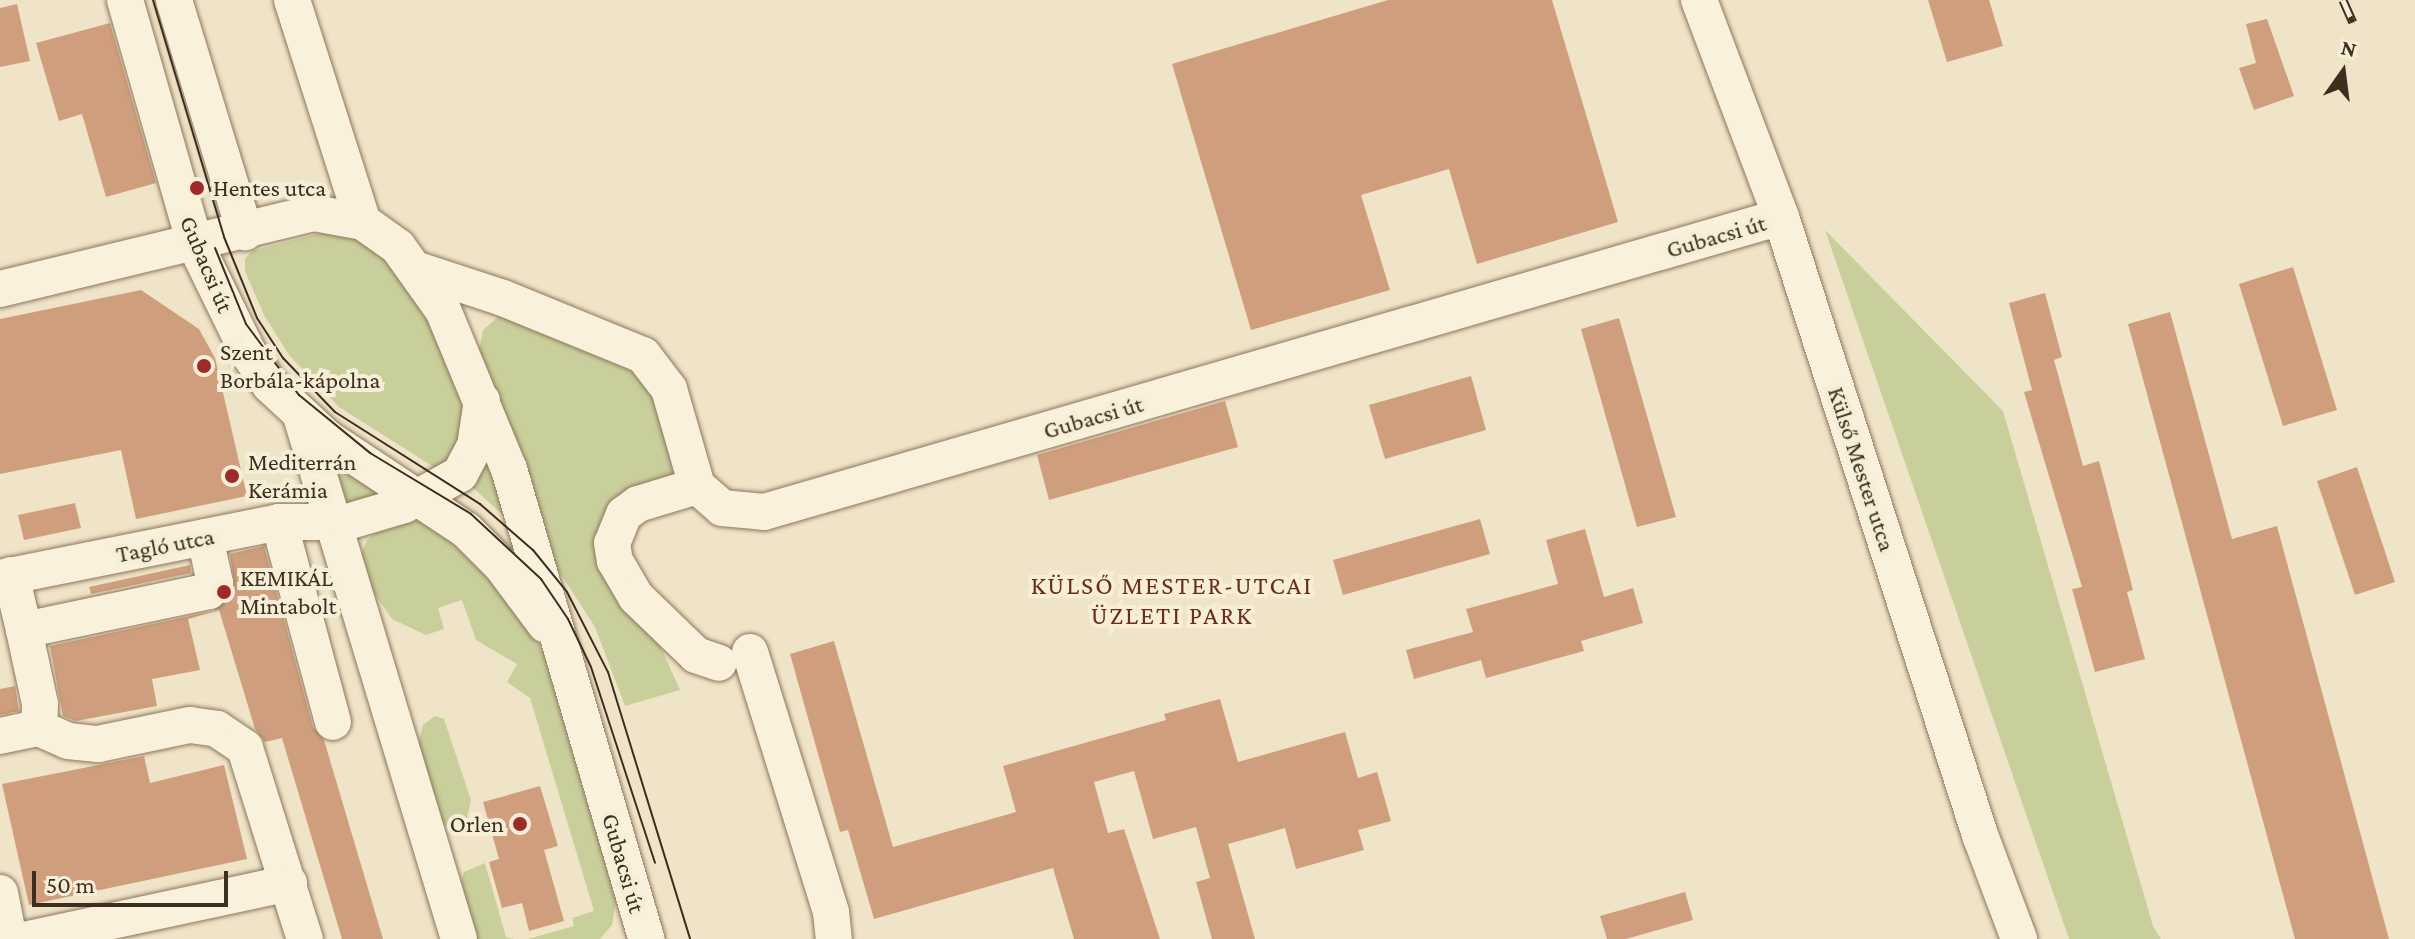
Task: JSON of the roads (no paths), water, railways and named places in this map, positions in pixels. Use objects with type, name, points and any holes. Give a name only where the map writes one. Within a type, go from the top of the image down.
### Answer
[{"type":"street","name":"Gubacsi út","points":[[125,0],[195,244],[249,354],[301,416],[422,499],[501,565],[561,649]]},
{"type":"street","name":"Gubacsi út","points":[[174,0],[245,232],[314,213],[331,212],[363,222],[398,247],[418,270],[461,349],[509,469],[646,939]]},
{"type":"street","points":[[292,0],[363,222]]},
{"type":"street","name":"Külső Mester utca","points":[[1699,0],[1781,217],[1980,835],[2019,939]]},
{"type":"street","name":"Gubacsi út","points":[[418,270],[622,343],[659,370],[697,486],[722,508],[764,512],[1781,217]]},
{"type":"street","points":[[0,289],[245,232]]},
{"type":"street","points":[[461,349],[477,315],[503,298]]},
{"type":"street","points":[[332,523],[422,499],[450,484],[469,461],[480,428],[482,398]]},
{"type":"street","name":"Gubacsi út","points":[[301,416],[459,939]]},
{"type":"street","points":[[697,486],[638,504],[624,514],[612,543],[615,561],[636,597],[696,655],[735,657],[831,912],[834,939]]},
{"type":"street","points":[[279,522],[333,722]]},
{"type":"street","name":"Tagló utca","points":[[6,577],[279,522],[332,523]]},
{"type":"street","points":[[24,630],[209,591],[215,583],[205,537]]},
{"type":"street","points":[[6,577],[24,630],[40,704],[39,728]]},
{"type":"street","points":[[0,736],[39,728],[68,741],[98,744],[190,725],[217,729],[245,748],[305,939]]},
{"type":"street","points":[[28,939],[91,932],[289,883]]},
{"type":"street","points":[[0,893],[9,939]]},
{"type":"tram line","points":[[153,0],[224,237],[257,318],[283,358],[335,412],[480,504],[533,550],[567,592],[608,672],[690,939]]},
{"type":"tram line","points":[[215,248],[246,324],[299,395],[370,453],[471,514],[541,579],[568,619],[591,667],[655,863]]},
{"type":"railway","points":[[2343,0],[2353,22]]},
{"type":"place","name":"Hentes utca","points":[[197,188]]},
{"type":"place","name":"Szent Borbála-kápolna","points":[[204,366]]},
{"type":"place","name":"Mediterrán Kerámia","points":[[232,476]]},
{"type":"place","name":"KEMIKÁL Mintabolt","points":[[224,592]]},
{"type":"place","name":"Orlen","points":[[520,824]]},
{"type":"district","name":"KÜLSŐ MESTER-UTCAI ÜZLETI PARK","points":[[1172,601]]}]
